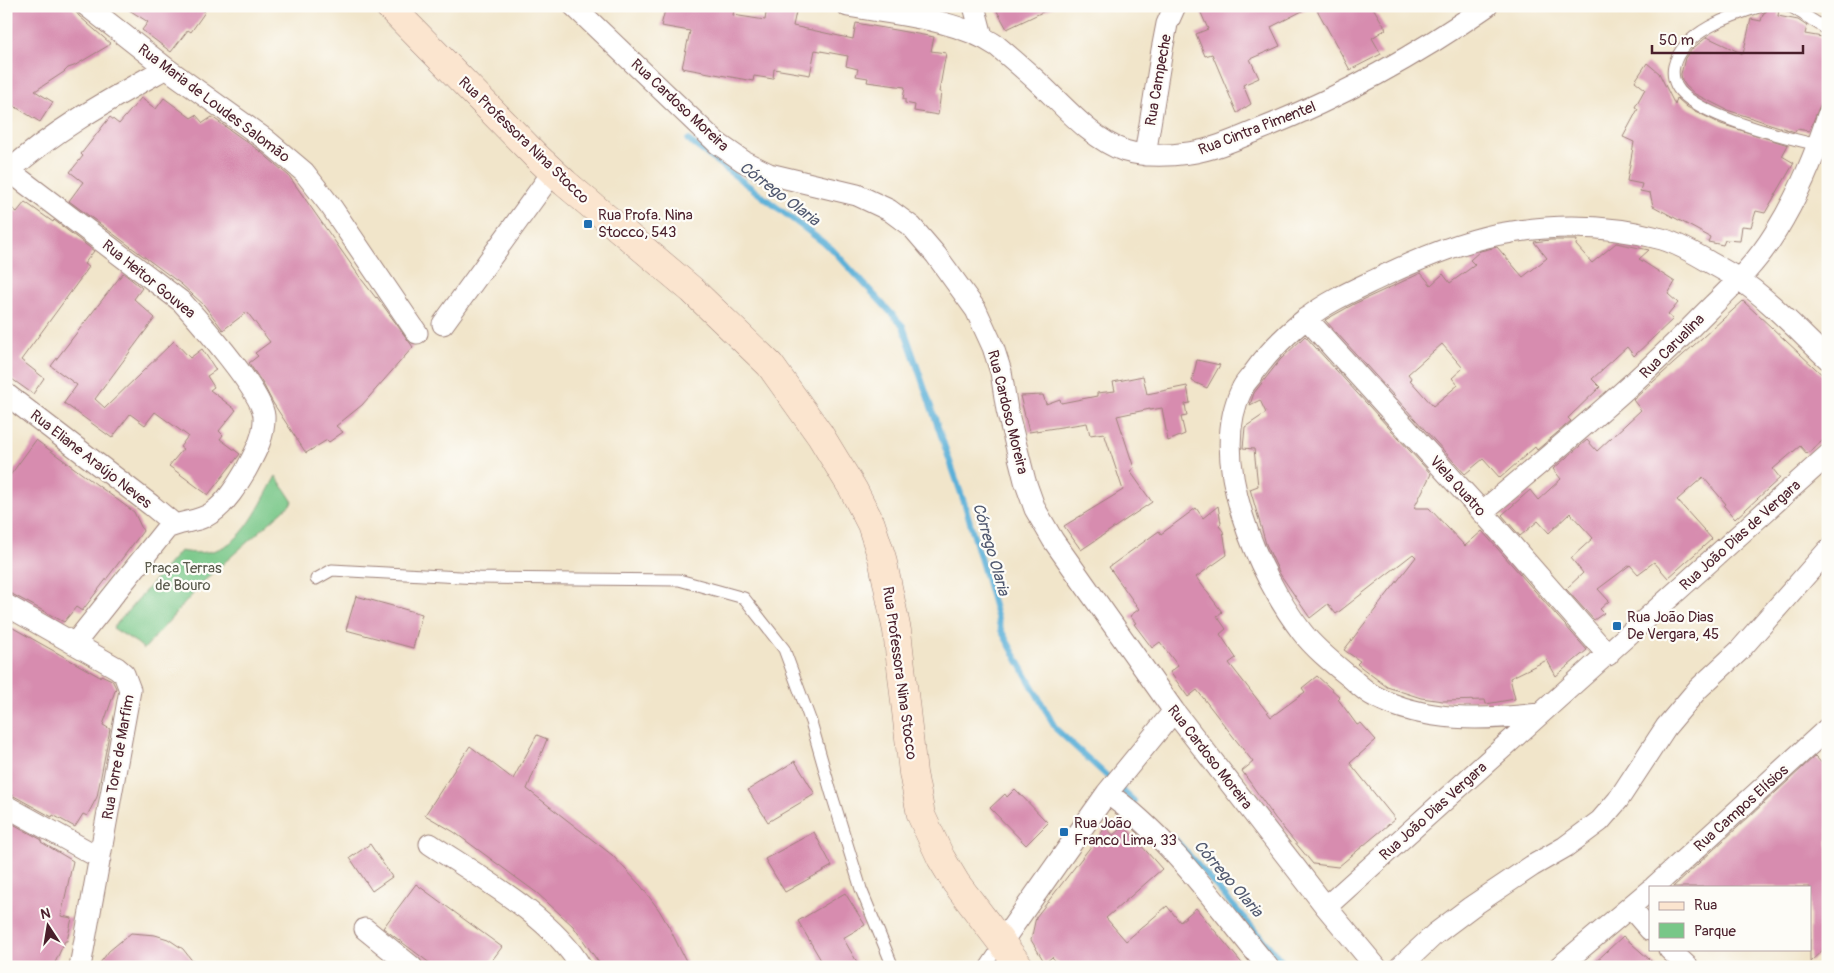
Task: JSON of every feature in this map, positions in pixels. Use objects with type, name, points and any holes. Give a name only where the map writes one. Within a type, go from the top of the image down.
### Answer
[{"type":"street","name":"Rua Maria de Loudes Salomão","points":[[87,6],[166,68],[265,139],[304,172],[332,208],[417,333]]},
{"type":"street","name":"Rua Professora Nina Stocco","points":[[388,6],[553,172],[692,290],[770,365],[820,435],[853,489],[871,524],[882,558],[897,631],[913,773],[921,815],[941,858],[956,883],[1020,967]]},
{"type":"street","name":"Rua Cardoso Moreira","points":[[574,6],[717,143],[743,161],[769,174],[857,195],[889,210],[912,228],[936,255],[976,310],[993,347],[1001,372],[1014,442],[1025,481],[1035,509],[1053,540],[1174,711],[1326,907],[1376,967]]},
{"type":"street","name":"Rua Cintra Pimentel","points":[[848,6],[938,22],[962,28],[982,36],[997,46],[1099,137],[1124,150],[1145,155],[1191,153],[1289,118],[1340,95],[1460,25],[1487,6]]},
{"type":"street","points":[[974,6],[982,36]]},
{"type":"street","name":"Rua Campeche","points":[[1145,155],[1167,24],[1175,6]]},
{"type":"street","points":[[7,172],[32,150],[68,125],[166,68]]},
{"type":"street","name":"Rua Carualina","points":[[1482,512],[1631,386],[1740,280],[1775,234],[1798,192],[1828,115]]},
{"type":"street","name":"Rua Heitor Gouvea","points":[[7,172],[16,176],[182,302],[203,325],[238,370],[264,414],[262,438],[255,454],[236,487],[223,504],[212,514],[174,524]]},
{"type":"street","points":[[443,324],[553,172]]},
{"type":"street","points":[[1540,714],[1496,719],[1459,718],[1410,712],[1372,695],[1339,668],[1304,634],[1274,591],[1255,548],[1239,504],[1230,462],[1231,423],[1242,389],[1265,356],[1306,318],[1344,294],[1400,268],[1453,247],[1510,232],[1550,228],[1611,229],[1664,240],[1696,254],[1740,280],[1828,359]]},
{"type":"street","name":"Viela Quatro","points":[[1306,318],[1482,512],[1608,655]]},
{"type":"street","name":"Rua Eliane Araújo Neves","points":[[6,394],[174,524]]},
{"type":"street","name":"Rua João Dias de Vergara","points":[[1540,714],[1608,655],[1828,455]]},
{"type":"street","points":[[75,643],[161,534],[174,524]]},
{"type":"street","points":[[1400,967],[1436,934],[1471,907],[1532,866],[1565,847],[1600,821],[1618,800],[1666,727],[1698,689],[1738,651],[1828,550]]},
{"type":"street","name":"Rua Torre de Marfim","points":[[6,605],[117,668],[124,674],[130,690],[80,967]]},
{"type":"street","points":[[1001,943],[1110,789],[1156,730],[1174,711]]},
{"type":"street","name":"Rua João Dias Vergara","points":[[1326,907],[1540,714]]},
{"type":"street","name":"Rua Campos Elísios","points":[[1655,886],[1828,728]]},
{"type":"street","points":[[1110,789],[1162,839],[1268,967]]},
{"type":"street","points":[[6,806],[100,858]]},
{"type":"street","points":[[430,844],[515,901],[550,929],[581,967]]},
{"type":"street","points":[[1559,967],[1649,891]]},
{"type":"street","points":[[1630,908],[1649,929]]},
{"type":"street","points":[[365,929],[412,967]]},
{"type":"street","points":[[1670,950],[1688,967]]},
{"type":"lane","points":[[1762,6],[1717,24],[1692,38],[1683,46],[1676,57],[1673,68],[1676,84],[1680,91],[1704,108],[1753,127],[1818,144]]},
{"type":"lane","points":[[1790,6],[1828,30]]},
{"type":"lane","points":[[316,579],[332,570],[478,578],[679,580],[744,598],[784,648],[811,722],[861,889],[892,967]]},
{"type":"lane","points":[[985,967],[1001,943]]},
{"type":"green space","name":"Praça Terras de Bouro","points":[[276,476],[293,502],[209,576],[144,649],[113,628],[180,551],[200,553],[216,550],[230,543],[241,533],[259,507]]},
{"type":"building","points":[[6,6],[71,6],[79,16],[111,44],[68,68],[35,91],[53,102],[40,122],[6,101]]},
{"type":"building","points":[[123,6],[197,6],[205,12],[191,32],[188,30],[171,52],[142,30],[148,22]]},
{"type":"building","points":[[666,6],[735,6],[733,15],[765,20],[767,7],[796,12],[793,26],[853,39],[856,23],[934,37],[931,51],[946,53],[939,92],[941,92],[938,115],[914,111],[915,105],[905,103],[905,99],[903,99],[905,87],[867,82],[868,78],[856,76],[858,69],[846,66],[848,56],[815,50],[810,75],[774,69],[773,79],[754,76],[753,81],[682,68],[690,31],[661,26]]},
{"type":"building","points":[[1007,6],[1055,6],[1007,29],[997,11]]},
{"type":"building","points":[[1198,6],[1312,6],[1271,27],[1280,46],[1250,59],[1259,78],[1243,85],[1251,104],[1237,113],[1212,54],[1205,56],[1196,34],[1208,29]]},
{"type":"building","points":[[1315,6],[1372,6],[1386,29],[1372,38],[1381,54],[1350,70]]},
{"type":"building","points":[[1769,9],[1779,10],[1778,16],[1798,20],[1807,26],[1805,34],[1828,38],[1828,50],[1822,79],[1827,80],[1821,103],[1809,131],[1797,129],[1795,132],[1727,110],[1695,94],[1682,80],[1681,74],[1685,58],[1692,49],[1707,37],[1743,54],[1751,19],[1761,21],[1763,14]]},
{"type":"building","points":[[1647,63],[1659,73],[1675,105],[1677,98],[1687,107],[1721,124],[1788,145],[1782,156],[1794,163],[1765,213],[1756,211],[1751,227],[1742,226],[1740,241],[1725,240],[1723,245],[1708,242],[1710,237],[1653,206],[1650,193],[1640,191],[1642,184],[1627,181],[1634,142],[1623,137],[1638,109],[1635,107],[1645,89],[1635,81]]},
{"type":"building","points":[[141,98],[156,109],[164,98],[191,118],[196,115],[203,123],[212,117],[261,152],[289,176],[362,280],[377,297],[413,347],[362,405],[336,426],[343,432],[329,442],[327,440],[306,453],[273,403],[249,363],[258,356],[255,353],[270,342],[247,312],[223,330],[204,305],[181,284],[69,201],[83,182],[70,172],[83,156],[81,154],[110,117],[119,124]]},
{"type":"building","points":[[25,202],[53,222],[54,220],[94,251],[84,264],[89,267],[21,360],[44,378],[33,394],[9,377],[6,380],[6,204],[17,212]]},
{"type":"building","points":[[1577,240],[1576,245],[1592,263],[1616,243],[1649,250],[1639,259],[1675,282],[1668,294],[1678,303],[1668,315],[1673,319],[1634,356],[1627,347],[1592,379],[1600,387],[1568,418],[1571,421],[1537,450],[1535,447],[1500,478],[1483,459],[1465,474],[1325,320],[1354,304],[1421,273],[1431,285],[1443,274],[1450,283],[1475,265],[1470,260],[1480,251],[1497,247],[1523,277],[1547,258],[1534,242]],"holes":[[[1442,344],[1463,368],[1452,378],[1458,385],[1433,406],[1410,380],[1412,379],[1408,374]]]},
{"type":"building","points":[[123,273],[142,288],[134,299],[155,318],[95,399],[105,408],[174,341],[190,358],[202,349],[216,370],[207,376],[214,387],[210,390],[236,410],[219,431],[223,435],[220,439],[240,454],[208,495],[169,466],[183,449],[180,447],[188,436],[155,412],[145,425],[130,414],[112,438],[64,403],[77,385],[51,366]]},
{"type":"building","points":[[1743,301],[1828,380],[1828,436],[1807,454],[1800,446],[1773,469],[1780,478],[1735,519],[1724,506],[1726,504],[1703,477],[1677,500],[1712,539],[1668,578],[1654,562],[1638,574],[1630,565],[1598,589],[1609,601],[1600,609],[1604,613],[1594,620],[1566,589],[1583,573],[1571,558],[1593,538],[1570,513],[1549,533],[1538,521],[1520,536],[1502,515],[1530,490],[1538,500],[1561,479],[1553,469],[1587,440],[1597,451],[1641,410],[1633,400]]},
{"type":"building","points":[[1305,336],[1431,474],[1414,508],[1429,508],[1465,546],[1482,531],[1587,650],[1556,676],[1547,660],[1510,678],[1515,699],[1486,704],[1485,700],[1443,701],[1421,698],[1387,687],[1357,664],[1360,661],[1344,650],[1416,557],[1413,554],[1336,614],[1328,604],[1310,618],[1280,574],[1266,544],[1250,489],[1258,486],[1254,449],[1243,448],[1245,427],[1266,413],[1260,400],[1250,405],[1254,393],[1280,360]]},
{"type":"building","points":[[1197,360],[1220,365],[1207,388],[1192,381]]},
{"type":"building","points":[[1143,376],[1147,394],[1187,386],[1190,403],[1185,404],[1187,416],[1181,417],[1185,434],[1168,441],[1162,408],[1117,416],[1134,468],[1130,471],[1152,502],[1081,550],[1064,526],[1123,490],[1104,433],[1090,435],[1087,423],[1029,432],[1020,396],[1043,395],[1046,404],[1060,399],[1061,403],[1097,396],[1097,393],[1115,391],[1113,382]]},
{"type":"building","points":[[36,440],[134,512],[143,531],[82,611],[76,607],[64,622],[12,594],[6,593],[6,481]]},
{"type":"building","points":[[1218,506],[1221,523],[1219,526],[1223,531],[1227,555],[1196,577],[1222,612],[1217,616],[1226,629],[1220,634],[1236,658],[1229,663],[1271,717],[1305,692],[1302,688],[1317,676],[1340,697],[1338,699],[1357,725],[1361,723],[1376,740],[1350,763],[1395,819],[1338,867],[1313,864],[1275,818],[1242,771],[1253,762],[1197,690],[1188,697],[1170,672],[1178,666],[1160,642],[1152,648],[1134,624],[1136,623],[1130,616],[1139,609],[1109,567],[1159,531],[1161,534],[1196,508],[1203,518]]},
{"type":"building","points":[[356,596],[422,614],[413,648],[346,630]]},
{"type":"building","points":[[6,624],[100,677],[101,675],[112,680],[116,688],[103,725],[110,729],[97,797],[87,816],[83,814],[75,827],[53,815],[52,817],[12,795],[6,794]]},
{"type":"building","points":[[537,735],[547,739],[527,789],[612,855],[641,886],[659,910],[689,967],[602,967],[573,926],[537,893],[454,832],[425,815],[470,746],[513,779]]},
{"type":"building","points":[[1815,756],[1828,770],[1828,945],[1810,962],[1810,950],[1812,950],[1812,886],[1674,886]]},
{"type":"building","points":[[795,761],[815,794],[768,822],[748,790]]},
{"type":"building","points":[[1015,789],[1048,823],[1026,845],[990,808],[1005,794],[1007,797]]},
{"type":"building","points":[[6,820],[42,840],[41,842],[73,861],[61,916],[72,918],[67,941],[65,941],[53,967],[6,967]]},
{"type":"building","points":[[1124,826],[1162,869],[1106,918],[1126,941],[1167,906],[1180,922],[1196,908],[1245,967],[1061,967],[1052,957],[1045,963],[1031,940],[1036,917],[1106,827],[1113,835]]},
{"type":"building","points":[[814,832],[832,866],[785,892],[765,859]]},
{"type":"building","points":[[370,844],[392,877],[372,891],[350,858]]},
{"type":"building","points":[[416,884],[502,947],[487,967],[435,967],[383,928]]},
{"type":"building","points":[[845,893],[865,925],[843,938],[860,967],[825,967],[798,921]]},
{"type":"building","points":[[131,933],[155,935],[168,939],[183,949],[197,967],[97,967],[109,951]]},
{"type":"building","points":[[1623,936],[1658,967],[1590,967]]},
{"type":"waterway","name":"Córrego Olaria","points":[[688,140],[832,249],[903,326],[965,505],[1001,630],[1056,729],[1134,801]]},
{"type":"waterway","name":"Córrego Olaria","points":[[1174,838],[1287,967]]},
{"type":"place","name":"Rua Profa. Nina Stocco, 543","points":[[588,224]]},
{"type":"place","name":"Rua João Dias De Vergara, 45","points":[[1617,626]]},
{"type":"place","name":"Rua João Franco Lima, 33","points":[[1064,832]]}]
